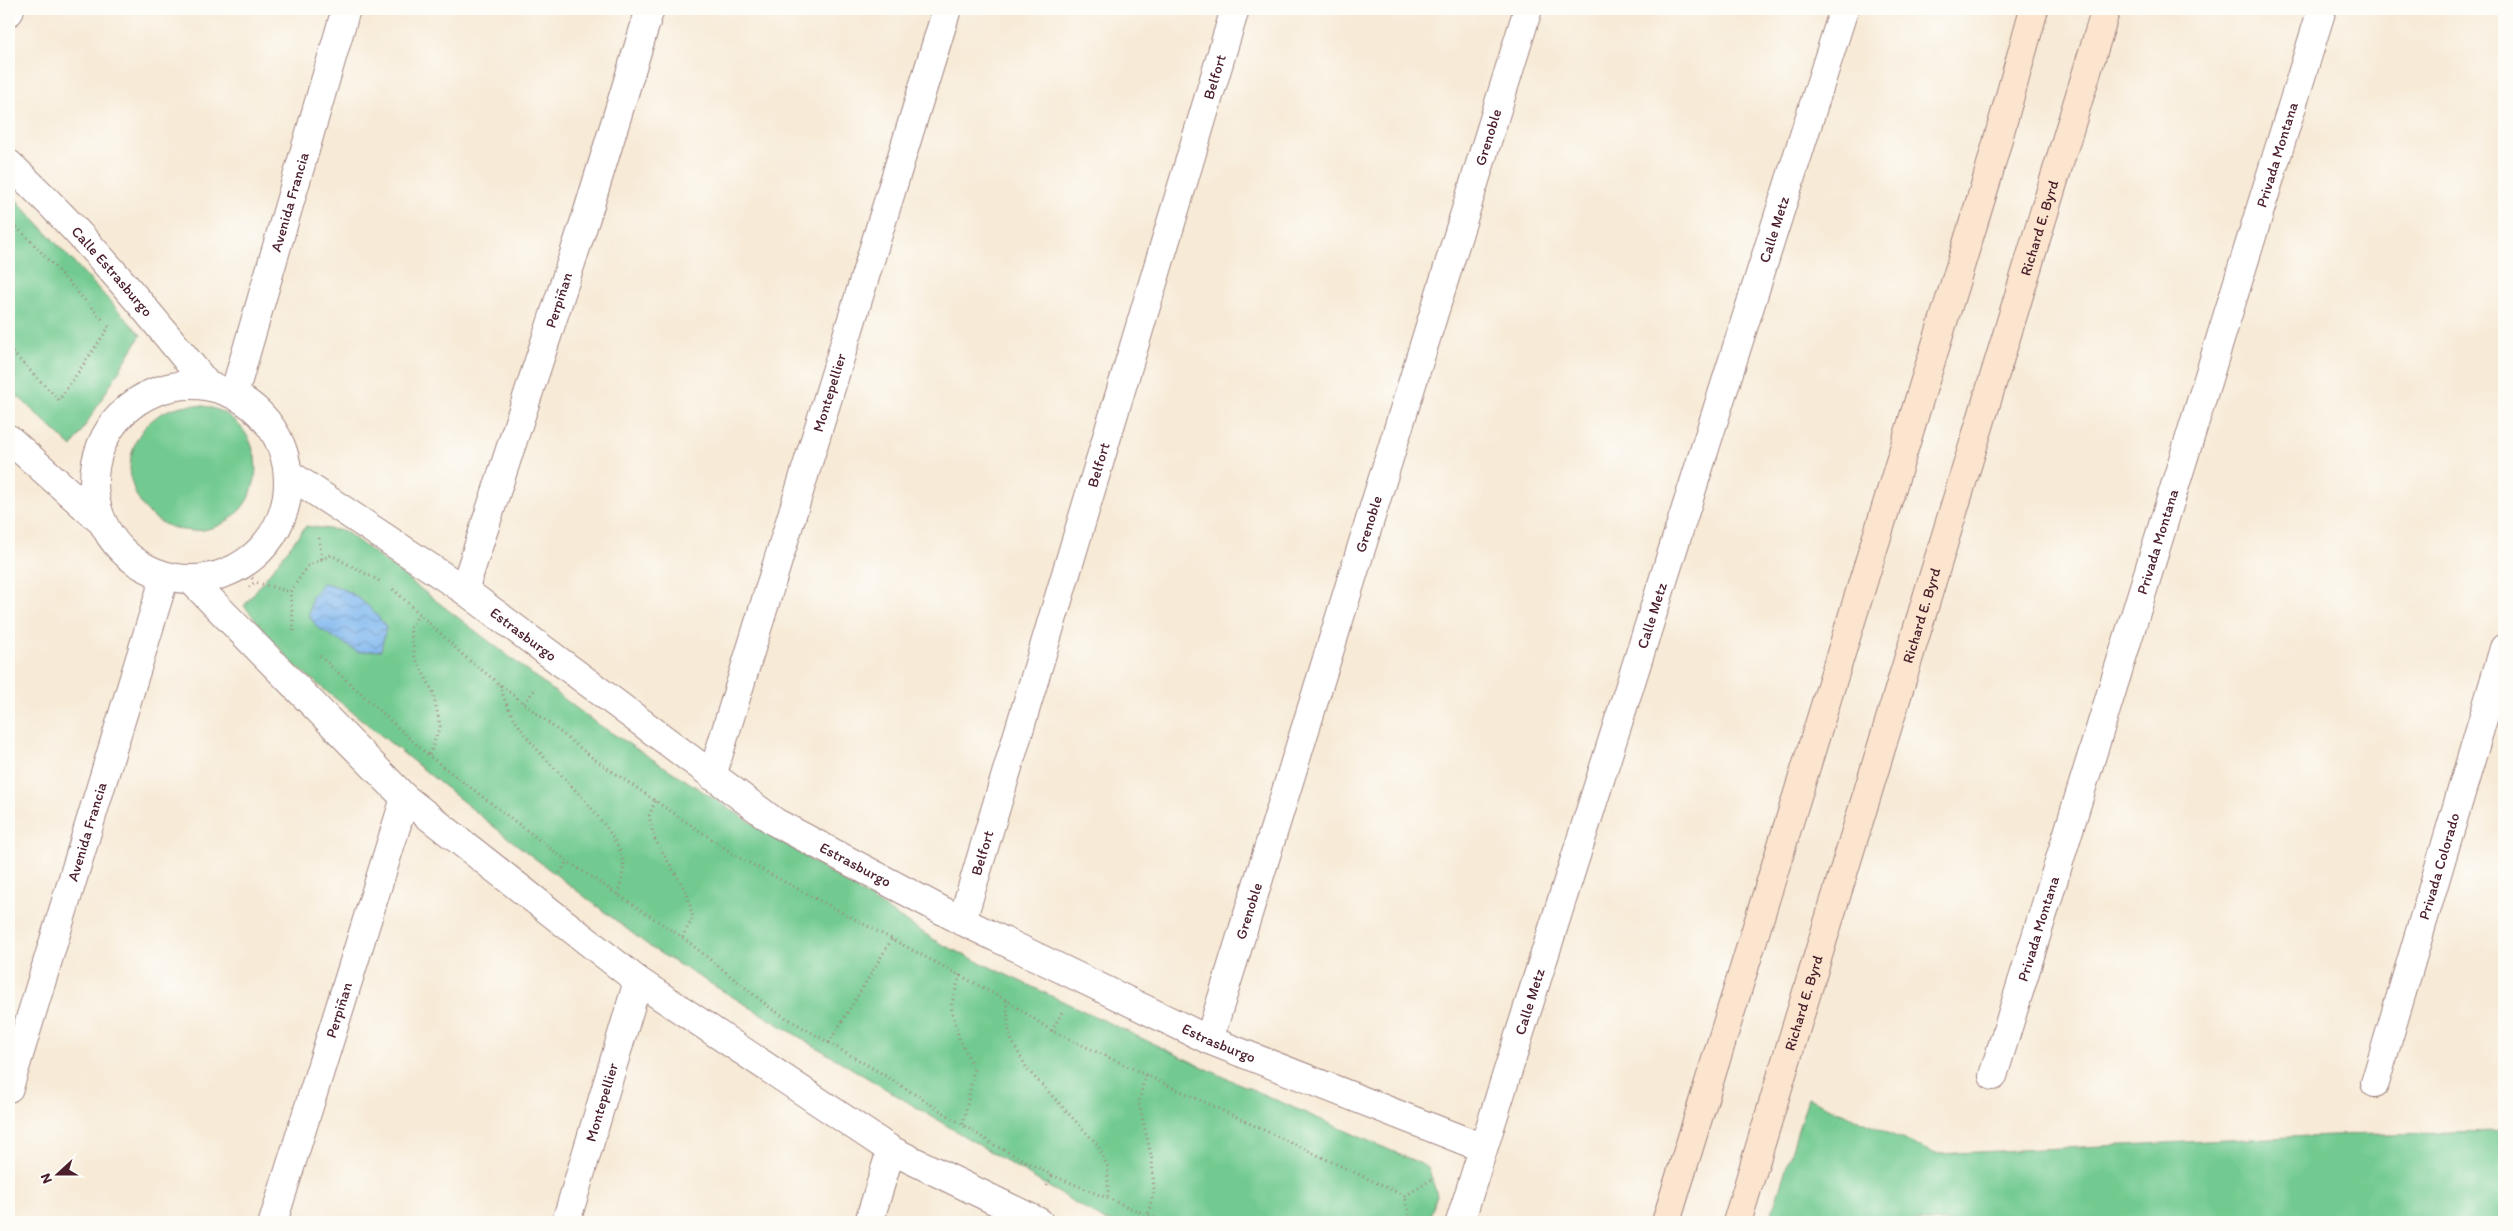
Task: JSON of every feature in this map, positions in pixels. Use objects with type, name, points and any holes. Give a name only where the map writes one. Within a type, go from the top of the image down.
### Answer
[{"type":"street","name":"Avenida Francia","points":[[234,394],[346,9]]},
{"type":"street","name":"Perpiñan","points":[[464,590],[588,211],[650,9]]},
{"type":"street","name":"Montepellier","points":[[712,776],[946,9]]},
{"type":"street","name":"Belfort","points":[[962,921],[1235,9]]},
{"type":"street","name":"Grenoble","points":[[1209,1040],[1528,9]]},
{"type":"street","name":"Calle Metz","points":[[1460,1222],[1844,9]]},
{"type":"street","points":[[1666,1222],[1987,179],[2034,9]]},
{"type":"street","name":"Richard E. Byrd","points":[[1737,1222],[2106,9]]},
{"type":"street","name":"Privada Montana","points":[[1993,1076],[2322,9]]},
{"type":"street","name":"Calle Estrasburgo","points":[[9,164],[55,206],[122,280],[208,386]]},
{"type":"street","points":[[9,439],[102,522],[117,546],[139,565],[164,576],[191,580],[249,574],[263,549],[279,527],[287,502],[289,474],[283,450],[272,427],[255,408],[234,394],[208,386],[184,384],[162,389],[140,398],[122,413],[107,432],[98,453],[94,476],[96,500],[102,522]]},
{"type":"street","name":"Estrasburgo","points":[[289,474],[464,590],[775,822],[962,921],[1209,1040],[1483,1148]]},
{"type":"street","name":"Avenida Francia","points":[[9,1088],[164,576]]},
{"type":"street","points":[[191,580],[405,798],[638,981],[891,1150],[1039,1222]]},
{"type":"street","name":"Privada Colorado","points":[[2374,1083],[2504,648]]},
{"type":"street","name":"Perpiñan","points":[[273,1222],[405,798]]},
{"type":"street","name":"Montepellier","points":[[566,1222],[638,981]]},
{"type":"street","points":[[869,1222],[891,1150]]},
{"type":"path","points":[[9,220],[30,240],[109,327],[59,400],[9,349]]},
{"type":"path","points":[[419,614],[410,628],[415,657],[433,692],[440,726],[429,756]]},
{"type":"path","points":[[316,652],[429,756],[568,861],[682,937],[773,1010],[886,1076],[996,1146],[1052,1176],[1164,1222]]},
{"type":"path","points":[[499,684],[504,702],[525,736],[588,803],[610,832],[623,862],[618,895]]},
{"type":"path","points":[[655,801],[649,816],[654,838],[687,893],[693,918],[682,937]]},
{"type":"path","points":[[829,1043],[892,939]]},
{"type":"path","points":[[960,975],[951,1006],[959,1038],[974,1069],[963,1125]]},
{"type":"path","points":[[1006,1000],[1010,1037],[1027,1070],[1097,1144],[1108,1167],[1108,1199]]},
{"type":"path","points":[[1145,1075],[1139,1103],[1152,1160],[1154,1191],[1148,1214]]},
{"type":"green space","points":[[9,192],[141,335],[72,447],[9,388]]},
{"type":"green space","points":[[193,405],[217,410],[237,424],[251,444],[256,468],[251,492],[237,512],[217,526],[193,531],[169,526],[149,512],[135,492],[130,468],[135,444],[149,424],[169,410]]},
{"type":"green space","points":[[306,526],[345,531],[593,721],[941,944],[1224,1077],[1428,1167],[1437,1195],[1428,1222],[1107,1222],[653,949],[503,834],[293,664],[244,606]]},
{"type":"green space","points":[[1808,1098],[1936,1154],[2331,1135],[2504,1132],[2504,1222],[1769,1222]]},
{"type":"water","points":[[322,583],[342,588],[358,598],[373,611],[386,627],[381,650],[358,652],[317,627],[309,615],[312,597]]}]
